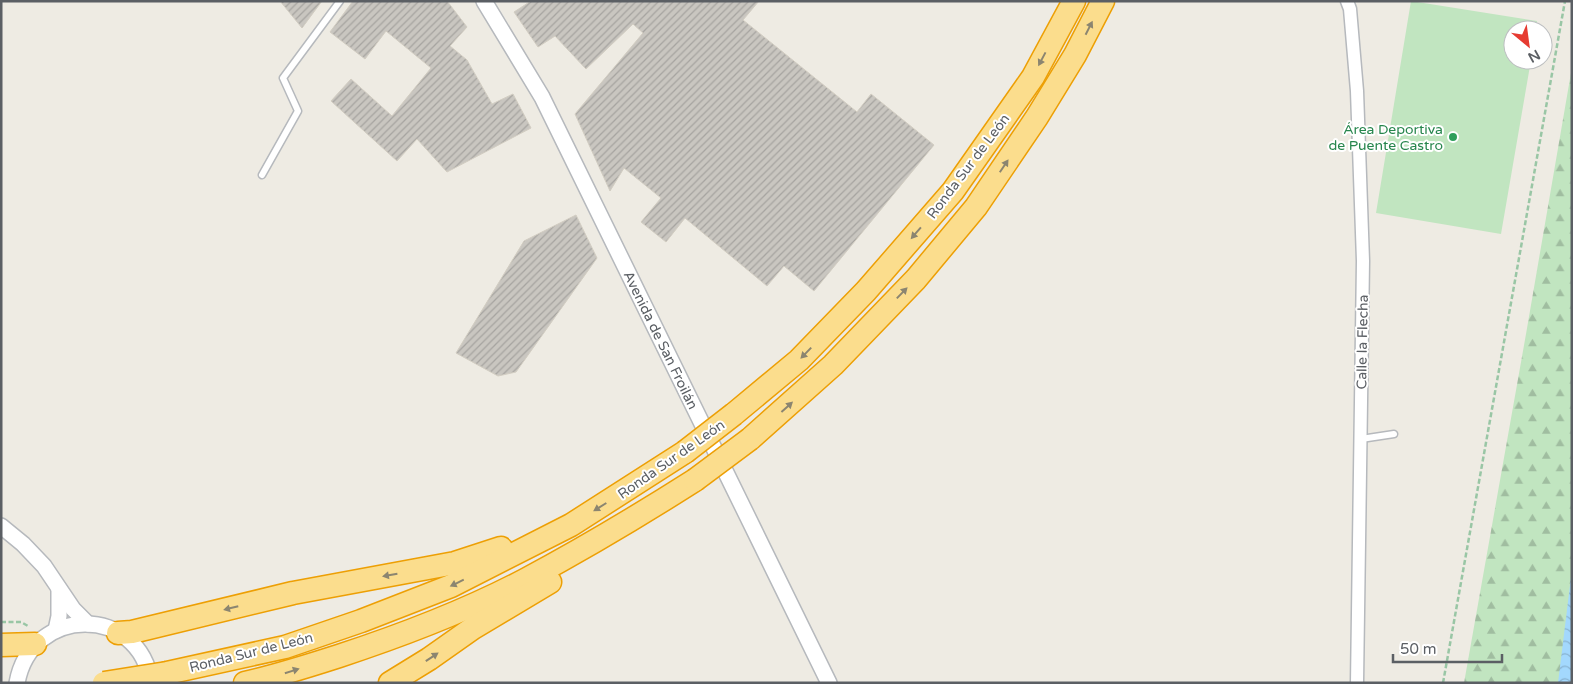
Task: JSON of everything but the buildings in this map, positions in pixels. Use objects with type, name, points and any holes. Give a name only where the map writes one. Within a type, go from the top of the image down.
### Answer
[{"type":"highway","name":"Ronda Sur de León","points":[[104,683],[159,678],[285,646],[361,621],[451,586],[571,525],[685,452],[799,360],[866,292],[953,191],[1033,77],[1074,1]]},
{"type":"highway","name":"Ronda Sur de León","points":[[245,683],[277,676],[376,644],[449,616],[524,580],[655,506],[695,480],[750,439],[833,365],[916,279],[976,207],[1037,117],[1103,1]]},
{"type":"highway","points":[[390,683],[429,659],[473,628],[596,555],[655,506]]},
{"type":"highway","points":[[118,633],[132,632],[293,593],[455,563],[571,525]]},
{"type":"highway","points":[[1,645],[35,644]]},
{"type":"street","name":"Avenida de San Froilán","points":[[484,1],[542,97],[829,683]]},
{"type":"street","name":"Calle la Flecha","points":[[1348,1],[1358,91],[1363,261],[1357,683]]},
{"type":"street","points":[[1,526],[23,544],[44,566],[74,609],[88,624]]},
{"type":"street","points":[[56,630],[59,616],[59,589]]},
{"type":"street","points":[[17,683],[25,657],[35,644],[56,630],[72,625],[88,624],[109,628],[132,643],[143,657],[150,673],[159,678]]},
{"type":"lane","points":[[262,175],[298,110],[283,78],[340,1]]},
{"type":"lane","points":[[1361,439],[1394,434]]},
{"type":"path","points":[[1443,683],[1565,1]]},
{"type":"green space","name":"Área Deportiva de Puente Castro","points":[[1411,1],[1531,20],[1503,20],[1503,70],[1529,70],[1501,234],[1376,213]]},
{"type":"green space","points":[[1572,67],[1572,683],[1464,683],[1526,334]]},
{"type":"water","points":[[1572,569],[1572,683],[1558,683]]},
{"type":"place","name":"Área Deportiva de Puente Castro","points":[[1453,137]]}]
